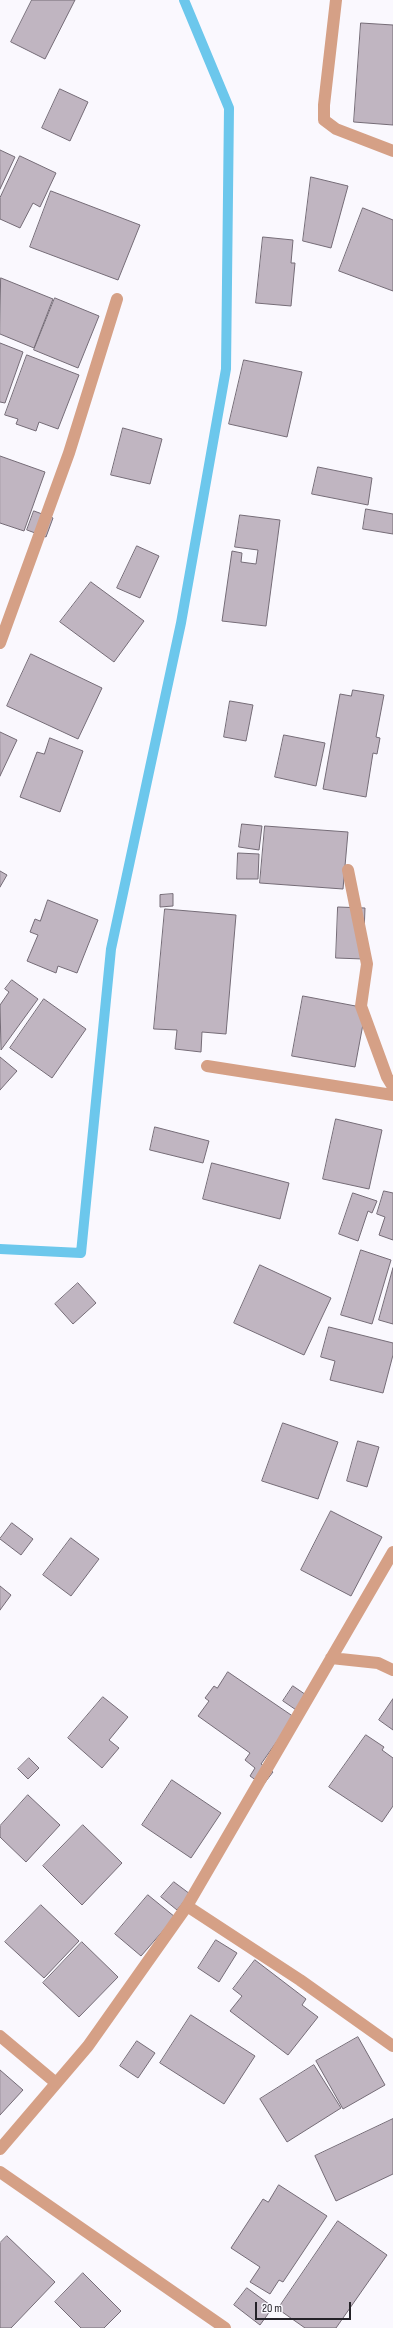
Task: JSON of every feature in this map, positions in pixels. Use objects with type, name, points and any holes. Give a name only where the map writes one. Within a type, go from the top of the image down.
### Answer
[{"type":"street","points":[[336,0],[324,105],[324,120],[336,129],[393,151]]},
{"type":"street","points":[[0,643],[68,453],[118,299]]},
{"type":"street","points":[[348,870],[367,964],[361,1006],[387,1077],[393,1087]]},
{"type":"street","points":[[207,1066],[393,1095]]},
{"type":"street","points":[[0,2149],[88,2046],[187,1906],[393,1552]]},
{"type":"street","points":[[331,1658],[378,1663],[393,1670]]},
{"type":"street","points":[[187,1906],[300,1980],[393,2046]]},
{"type":"street","points":[[0,2036],[56,2084]]},
{"type":"street","points":[[0,2172],[225,2328]]},
{"type":"building","points":[[32,0],[75,0],[45,59],[11,42]]},
{"type":"building","points":[[361,23],[393,25],[393,125],[354,122]]},
{"type":"building","points":[[60,89],[88,102],[70,141],[42,128]]},
{"type":"building","points":[[0,150],[15,157],[0,189]]},
{"type":"building","points":[[20,156],[56,173],[40,207],[33,203],[20,228],[0,219],[0,198]]},
{"type":"building","points":[[311,177],[348,186],[331,248],[303,241]]},
{"type":"building","points":[[51,191],[140,225],[118,280],[30,247]]},
{"type":"building","points":[[363,208],[393,220],[393,291],[339,271]]},
{"type":"building","points":[[263,237],[293,240],[291,263],[295,263],[291,306],[256,303]]},
{"type":"building","points":[[1,278],[53,299],[34,348],[0,334]]},
{"type":"building","points":[[55,298],[99,316],[78,368],[34,350]]},
{"type":"building","points":[[0,343],[23,352],[5,403],[0,402]]},
{"type":"building","points":[[27,355],[79,375],[58,429],[39,422],[36,431],[16,424],[18,419],[5,415]]},
{"type":"building","points":[[244,360],[302,372],[287,437],[229,424]]},
{"type":"building","points":[[123,428],[162,439],[150,484],[111,475]]},
{"type":"building","points":[[0,456],[45,472],[24,531],[0,523]]},
{"type":"building","points":[[318,467],[372,478],[368,505],[312,494]]},
{"type":"building","points":[[366,509],[393,514],[393,534],[363,529]]},
{"type":"building","points":[[34,511],[53,518],[46,537],[27,530]]},
{"type":"building","points":[[240,515],[280,520],[266,626],[222,621],[232,551],[242,553],[241,562],[256,564],[258,550],[235,547]]},
{"type":"building","points":[[137,546],[159,556],[140,598],[117,588]]},
{"type":"building","points":[[91,582],[144,621],[114,662],[60,622]]},
{"type":"building","points":[[31,654],[102,688],[78,739],[7,706]]},
{"type":"building","points":[[353,690],[384,695],[376,737],[380,738],[377,754],[373,753],[366,797],[323,789],[340,694],[351,696]]},
{"type":"building","points":[[230,701],[253,705],[246,741],[224,737]]},
{"type":"building","points":[[0,732],[17,740],[0,776]]},
{"type":"building","points":[[284,735],[325,743],[316,786],[275,777]]},
{"type":"building","points":[[50,738],[83,751],[60,812],[20,797],[37,752],[44,754]]},
{"type":"building","points":[[242,824],[262,826],[259,850],[239,847]]},
{"type":"building","points":[[265,826],[348,832],[343,889],[260,883]]},
{"type":"building","points":[[238,853],[259,854],[258,879],[237,879]]},
{"type":"building","points":[[0,871],[7,875],[0,887]]},
{"type":"building","points":[[173,894],[173,906],[160,907],[160,895]]},
{"type":"building","points":[[48,900],[98,920],[77,973],[58,966],[56,973],[27,961],[38,935],[30,932],[35,919],[40,921]]},
{"type":"building","points":[[338,907],[365,908],[363,959],[336,958]]},
{"type":"building","points":[[165,909],[236,915],[226,1034],[202,1032],[201,1052],[175,1049],[177,1030],[154,1029]]},
{"type":"building","points":[[12,980],[38,999],[1,1050],[0,1005],[9,992],[5,989]]},
{"type":"building","points":[[303,996],[366,1008],[355,1067],[292,1056]]},
{"type":"building","points":[[44,999],[86,1029],[52,1078],[10,1048]]},
{"type":"building","points":[[0,1057],[17,1071],[0,1090]]},
{"type":"building","points":[[336,1119],[382,1130],[369,1189],[323,1179]]},
{"type":"building","points":[[155,1127],[209,1141],[203,1163],[150,1150]]},
{"type":"building","points":[[212,1163],[289,1183],[280,1219],[203,1199]]},
{"type":"building","points":[[384,1191],[393,1193],[393,1240],[379,1235],[385,1217],[377,1214]]},
{"type":"building","points":[[353,1193],[377,1201],[372,1213],[368,1211],[358,1241],[339,1234]]},
{"type":"building","points":[[361,1250],[391,1260],[372,1324],[341,1315]]},
{"type":"building","points":[[260,1265],[331,1298],[304,1355],[234,1323]]},
{"type":"building","points":[[393,1268],[393,1324],[379,1320]]},
{"type":"building","points":[[78,1283],[96,1303],[73,1324],[55,1304]]},
{"type":"building","points":[[329,1327],[393,1343],[393,1355],[383,1393],[330,1380],[335,1361],[321,1357]]},
{"type":"building","points":[[283,1423],[338,1442],[318,1499],[262,1481]]},
{"type":"building","points":[[358,1441],[379,1447],[367,1487],[347,1481]]},
{"type":"building","points":[[331,1511],[382,1537],[351,1596],[301,1570]]},
{"type":"building","points":[[12,1523],[33,1539],[21,1555],[0,1539]]},
{"type":"building","points":[[71,1538],[99,1559],[71,1596],[43,1575]]},
{"type":"building","points":[[0,1586],[11,1595],[0,1610]]},
{"type":"building","points":[[228,1672],[294,1717],[261,1764],[273,1772],[263,1785],[250,1776],[255,1768],[245,1760],[250,1753],[198,1716],[209,1701],[205,1698],[214,1686],[217,1688]]},
{"type":"building","points":[[293,1686],[312,1699],[302,1714],[283,1701]]},
{"type":"building","points":[[103,1697],[128,1717],[109,1740],[119,1748],[102,1768],[68,1738]]},
{"type":"building","points":[[393,1699],[393,1730],[379,1720]]},
{"type":"building","points":[[366,1735],[384,1747],[382,1750],[393,1758],[393,1806],[382,1822],[329,1787]]},
{"type":"building","points":[[29,1758],[39,1768],[28,1779],[18,1769]]},
{"type":"building","points":[[172,1780],[221,1813],[191,1858],[142,1825]]},
{"type":"building","points":[[28,1795],[60,1825],[26,1862],[0,1837],[0,1826]]},
{"type":"building","points":[[83,1825],[122,1863],[82,1905],[43,1866]]},
{"type":"building","points":[[174,1882],[190,1894],[177,1910],[161,1897]]},
{"type":"building","points":[[148,1895],[175,1917],[141,1956],[115,1934]]},
{"type":"building","points":[[41,1905],[79,1941],[44,1978],[5,1942]]},
{"type":"building","points":[[216,1940],[237,1953],[219,1982],[198,1968]]},
{"type":"building","points":[[82,1942],[118,1977],[79,2017],[43,1983]]},
{"type":"building","points":[[255,1960],[306,1999],[302,2005],[318,2017],[288,2055],[230,2011],[242,1996],[233,1989]]},
{"type":"building","points":[[191,2015],[255,2056],[224,2104],[160,2063]]},
{"type":"building","points":[[358,2037],[385,2085],[343,2109],[316,2061]]},
{"type":"building","points":[[137,2041],[155,2053],[138,2078],[120,2066]]},
{"type":"building","points":[[314,2065],[341,2108],[287,2142],[260,2099]]},
{"type":"building","points":[[0,2070],[23,2090],[0,2115]]},
{"type":"building","points":[[393,2119],[393,2174],[336,2201],[315,2156]]},
{"type":"building","points":[[279,2185],[327,2216],[283,2282],[279,2280],[270,2294],[250,2282],[260,2267],[231,2248],[263,2199],[268,2202]]},
{"type":"building","points":[[338,2221],[387,2255],[336,2328],[305,2328],[278,2309]]},
{"type":"building","points":[[7,2236],[55,2282],[11,2328],[0,2328],[0,2243]]},
{"type":"building","points":[[83,2273],[121,2311],[104,2328],[81,2328],[55,2302]]},
{"type":"building","points":[[247,2288],[273,2307],[260,2325],[234,2305]]},
{"type":"waterway","points":[[0,1249],[81,1253],[111,949],[181,623],[226,369],[229,108],[184,0]]}]
